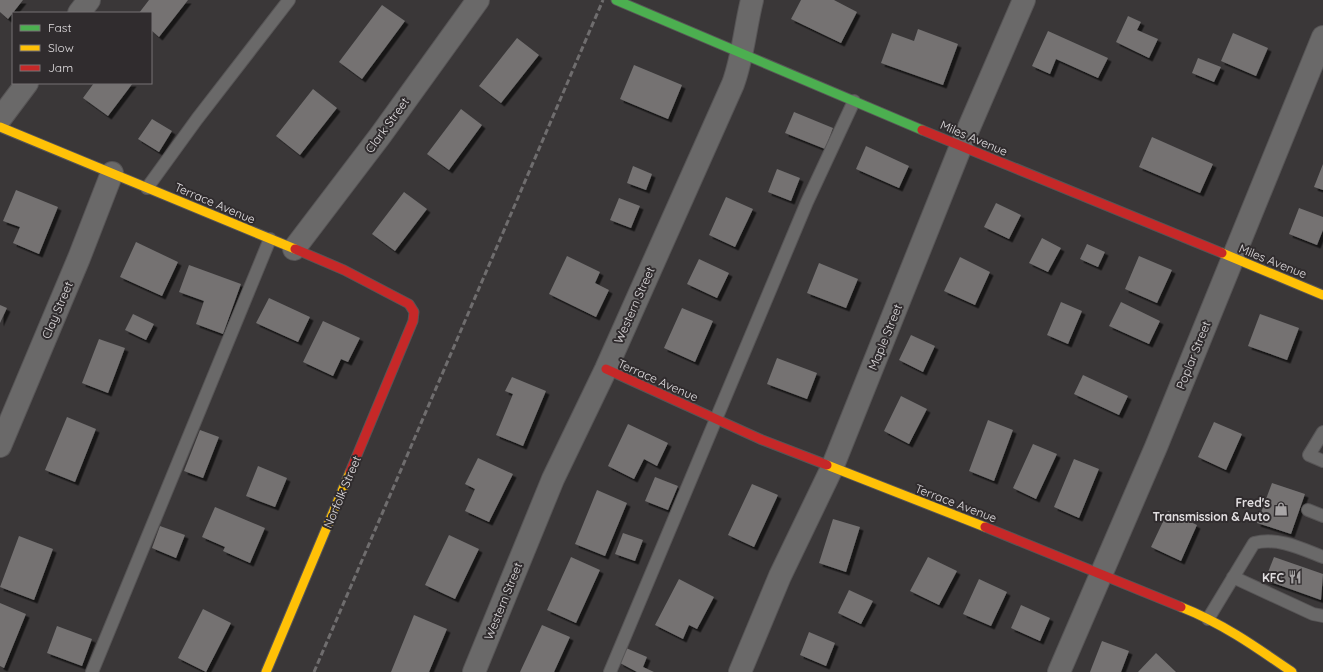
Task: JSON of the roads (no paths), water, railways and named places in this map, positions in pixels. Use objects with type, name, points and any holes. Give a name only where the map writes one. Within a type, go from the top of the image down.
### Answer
[{"type":"street","points":[[80,12],[89,0]]},
{"type":"street","name":"Clark Street","points":[[294,249],[380,136],[478,0]]},
{"type":"street","name":"Miles Avenue","points":[[616,0],[961,146],[1323,295]]},
{"type":"street","name":"Western Street","points":[[474,672],[553,479],[606,369],[733,84],[739,69],[752,0]]},
{"type":"street","name":"Maple Street","points":[[740,672],[780,576],[832,468],[961,146],[1024,0]]},
{"type":"street","name":"Poplar Street","points":[[1059,672],[1233,258],[1323,37]]},
{"type":"street","points":[[0,119],[26,84]]},
{"type":"street","name":"Terrace Avenue","points":[[0,127],[294,249],[378,286],[409,304],[414,312]]},
{"type":"street","name":"Clay Street","points":[[0,446],[79,258],[112,173]]},
{"type":"street","name":"Norfolk Street","points":[[266,672],[413,321],[414,312]]},
{"type":"street","name":"Terrace Avenue","points":[[606,369],[760,439],[1101,574],[1208,619],[1242,637],[1292,672]]},
{"type":"lane","points":[[147,188],[197,118],[289,0]]},
{"type":"lane","points":[[610,672],[807,202],[854,101]]},
{"type":"lane","points":[[92,672],[270,240]]},
{"type":"lane","points":[[1323,432],[1309,455],[1323,461]]},
{"type":"lane","points":[[1308,510],[1323,516]]},
{"type":"lane","points":[[1208,619],[1254,543],[1265,540],[1285,542],[1323,557]]},
{"type":"lane","points":[[1233,577],[1313,614],[1323,616]]},
{"type":"railway","points":[[314,672],[603,0]]},
{"type":"place","name":"Fred's Transmission & Auto","points":[[1281,509]]},
{"type":"place","name":"KFC","points":[[1295,577]]}]
